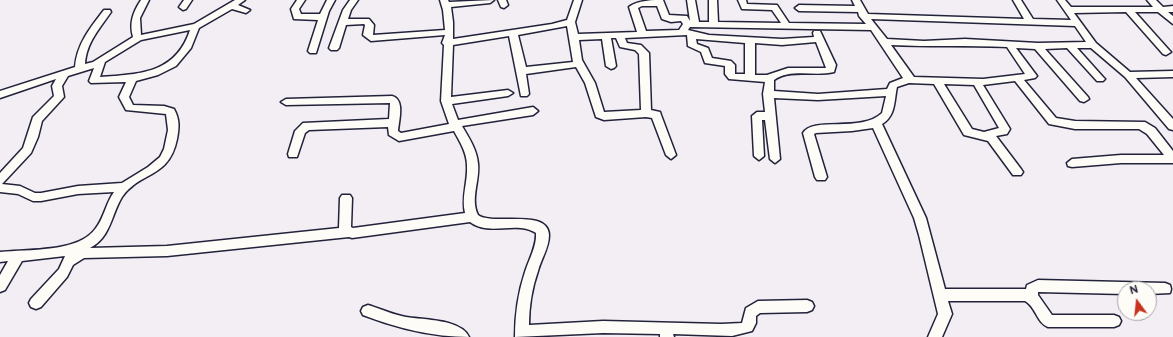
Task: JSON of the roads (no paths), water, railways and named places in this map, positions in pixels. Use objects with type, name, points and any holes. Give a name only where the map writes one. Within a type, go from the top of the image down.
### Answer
[{"type":"street","points":[[138,38],[135,20],[136,13],[145,0]]},
{"type":"street","points":[[0,95],[14,89],[80,70],[101,61],[121,47],[138,38],[194,27],[241,0]]},
{"type":"street","points":[[301,0],[294,9],[297,17],[323,17]]},
{"type":"street","points":[[313,51],[323,17],[331,0]]},
{"type":"street","points":[[334,48],[347,10],[354,0]]},
{"type":"street","points":[[472,217],[469,210],[473,164],[468,148],[448,110],[446,101],[448,37],[445,2],[490,0]]},
{"type":"street","points":[[578,0],[571,22],[579,64],[587,77],[598,110],[602,116],[646,113],[656,115],[671,155]]},
{"type":"street","points":[[689,29],[691,0]]},
{"type":"street","points":[[712,0],[714,24]]},
{"type":"street","points":[[742,0],[745,7],[774,7],[784,20],[786,26]]},
{"type":"street","points":[[1017,0],[1031,22]]},
{"type":"street","points":[[1061,0],[1093,45],[1128,75],[1173,126]]},
{"type":"street","points":[[1151,0],[1173,21]]},
{"type":"street","points":[[642,34],[633,7],[660,1],[665,17],[671,19],[684,18],[689,29],[693,46],[705,50],[706,60],[728,63],[730,66],[730,75],[768,79],[773,75],[784,73],[831,70],[831,65],[814,27]]},
{"type":"street","points":[[231,6],[246,10]]},
{"type":"street","points":[[799,8],[860,8],[1031,22],[1077,23]]},
{"type":"street","points":[[860,8],[910,79]]},
{"type":"street","points":[[1128,9],[1166,52]]},
{"type":"street","points":[[1068,10],[1173,9]]},
{"type":"street","points":[[80,70],[80,59],[83,46],[107,12]]},
{"type":"street","points":[[344,22],[366,21],[370,25],[368,35],[371,38],[448,37],[512,32],[553,27],[571,22]]},
{"type":"street","points":[[574,37],[642,34],[689,29],[714,24],[872,27]]},
{"type":"street","points":[[101,61],[94,81],[132,78],[155,74],[170,66],[189,45],[194,27]]},
{"type":"street","points":[[689,29],[709,38],[790,42],[820,39]]},
{"type":"street","points":[[512,32],[522,71],[524,94]]},
{"type":"street","points":[[619,34],[623,45],[638,47],[644,53],[646,113]]},
{"type":"street","points":[[606,35],[611,66]]},
{"type":"street","points":[[750,40],[750,78]]},
{"type":"street","points":[[884,42],[924,44],[965,42],[1038,46],[1093,45]]},
{"type":"street","points":[[821,178],[808,136],[809,131],[862,126],[876,123],[886,116],[895,83],[910,79],[916,81],[976,82],[1018,79],[1032,76],[1009,44]]},
{"type":"street","points":[[1070,45],[1100,79]]},
{"type":"street","points":[[1038,46],[1084,99]]},
{"type":"street","points":[[522,71],[579,64]]},
{"type":"street","points":[[1128,75],[1173,74]]},
{"type":"street","points":[[0,180],[27,150],[33,137],[37,120],[59,97],[57,86],[64,75]]},
{"type":"street","points":[[0,257],[73,248],[91,242],[106,222],[116,197],[133,179],[162,163],[168,155],[174,125],[170,112],[164,110],[136,110],[127,106],[124,94],[132,78]]},
{"type":"street","points":[[768,79],[770,82],[768,94],[769,116],[775,159]]},
{"type":"street","points":[[1018,79],[1053,121],[1075,125],[1141,125],[1151,131],[1173,159],[1120,159],[1072,163]]},
{"type":"street","points":[[937,81],[968,132],[974,135],[986,135],[1003,131],[1005,128],[976,82]]},
{"type":"street","points":[[768,94],[818,96],[892,92]]},
{"type":"street","points":[[446,101],[508,93]]},
{"type":"street","points":[[286,102],[392,99],[395,103],[393,132],[399,137],[533,111]]},
{"type":"street","points":[[759,156],[757,116],[769,116]]},
{"type":"street","points":[[293,154],[300,131],[307,126],[393,123]]},
{"type":"street","points":[[876,123],[920,218],[945,314],[935,337]]},
{"type":"street","points":[[986,135],[996,142],[1017,172]]},
{"type":"street","points":[[0,188],[20,190],[33,198],[78,190],[125,187]]},
{"type":"street","points":[[346,198],[345,229],[348,232]]},
{"type":"street","points":[[69,261],[82,253],[168,251],[348,232],[361,234],[394,227],[472,217],[485,223],[530,224],[542,230],[543,235],[541,245],[528,285],[522,334],[603,327],[666,333],[741,329],[749,325],[750,313],[752,309],[764,306],[807,306]]},
{"type":"street","points":[[36,303],[64,273],[73,248]]},
{"type":"street","points":[[0,286],[19,255]]},
{"type":"street","points":[[1114,321],[1048,321],[1032,297],[1032,289],[1038,286],[1165,288]]},
{"type":"street","points":[[941,295],[1027,295],[1032,297]]},
{"type":"street","points":[[368,311],[406,324],[452,330],[462,337]]}]
